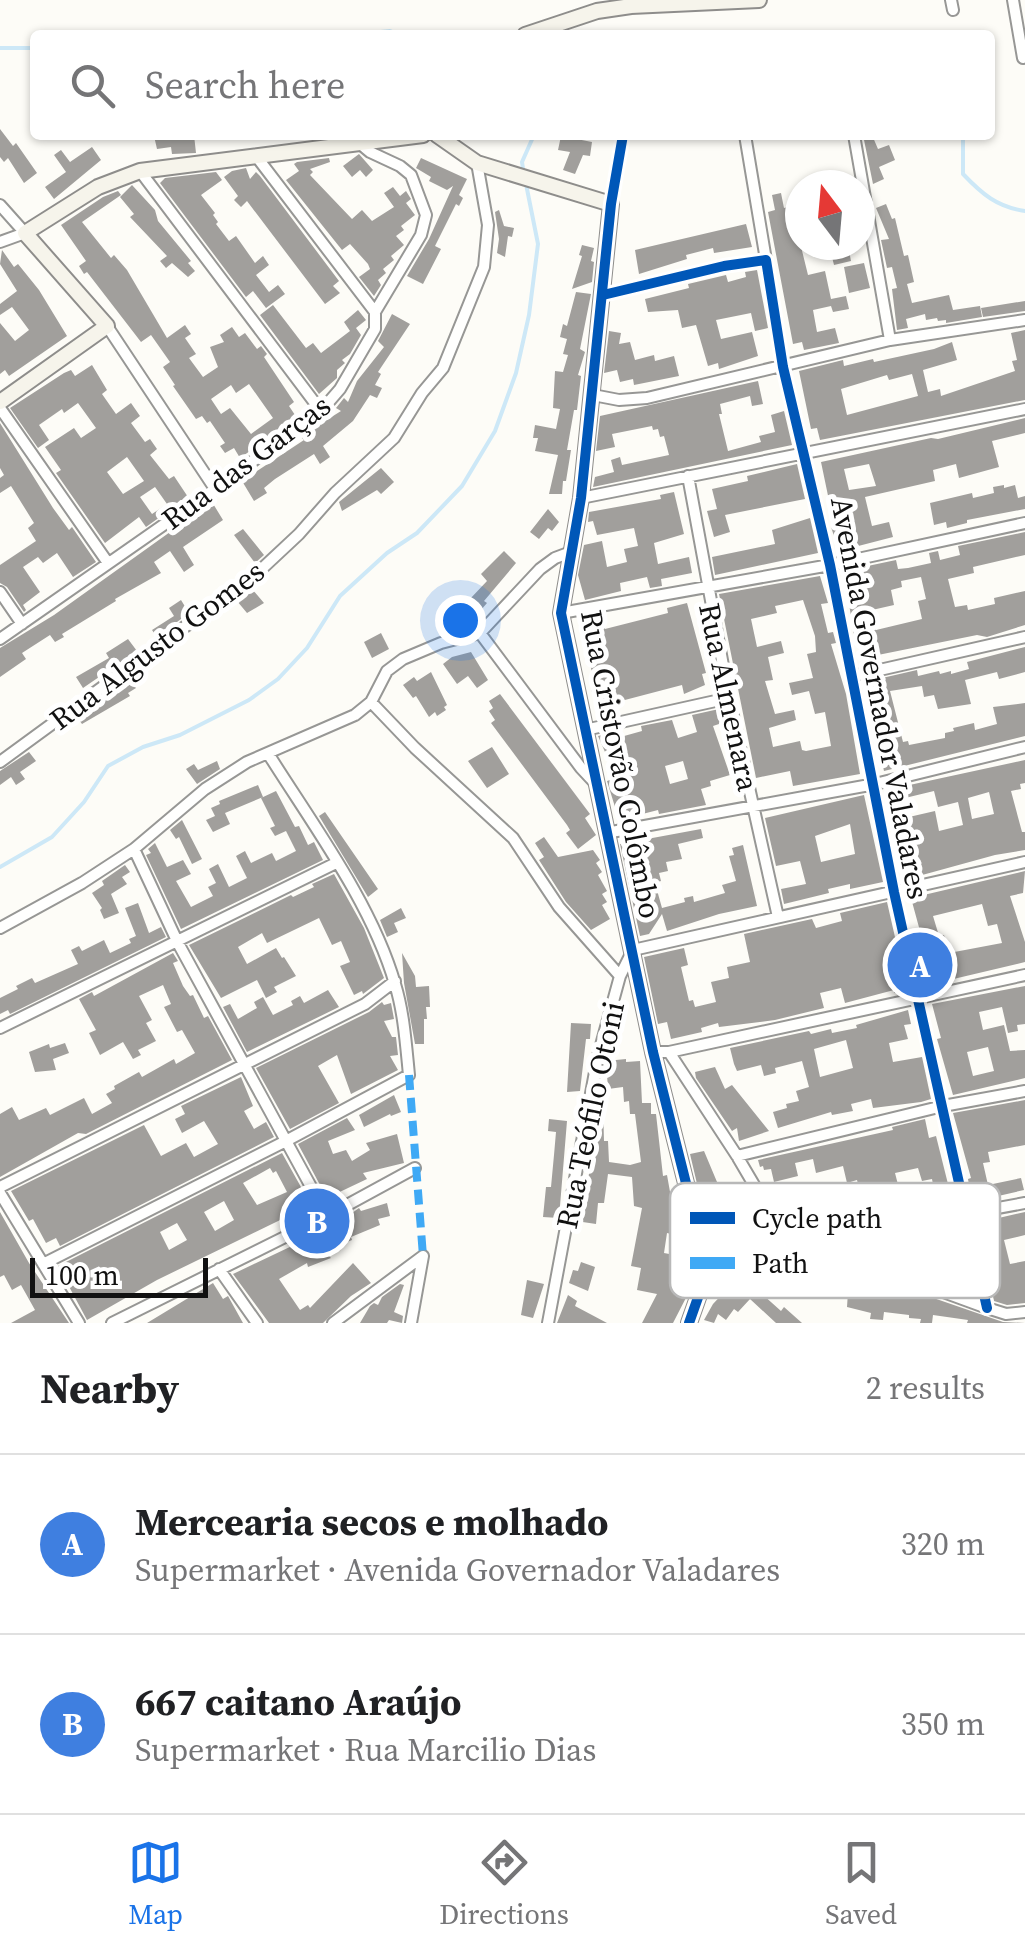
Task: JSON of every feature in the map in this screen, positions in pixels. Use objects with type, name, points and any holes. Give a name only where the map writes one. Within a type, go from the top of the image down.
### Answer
[{"type":"street","points":[[540,30],[596,11],[691,1],[759,0]]},
{"type":"street","points":[[1012,0],[1023,58]]},
{"type":"street","points":[[0,242],[25,233],[110,181],[140,171],[377,140]]},
{"type":"street","points":[[445,140],[478,163],[611,204],[622,140]]},
{"type":"street","name":"Avenida Governador Valadares","points":[[746,140],[783,367],[830,564],[916,999],[960,1183]]},
{"type":"street","points":[[855,140],[890,340]]},
{"type":"street","name":"Rua das Garças","points":[[0,639],[321,411],[340,390],[375,330],[375,312],[421,235],[426,215],[411,175],[358,142]]},
{"type":"street","points":[[256,156],[375,312]]},
{"type":"street","name":"Rua Algusto Gomes","points":[[0,762],[254,578],[394,438],[443,368],[484,266],[488,226],[478,163]]},
{"type":"street","points":[[140,171],[321,411]]},
{"type":"street","name":"Rua Cristovão Colômbo","points":[[611,204],[581,498],[561,613],[606,833],[661,1052],[687,1183]]},
{"type":"street","points":[[0,205],[108,326],[215,488]]},
{"type":"street","points":[[603,295],[766,260]]},
{"type":"street","points":[[593,394],[619,400],[648,398],[890,340],[1025,320]]},
{"type":"street","points":[[108,326],[0,405],[108,562]]},
{"type":"street","points":[[581,498],[1025,409]]},
{"type":"street","name":"Rua Almenara","points":[[688,476],[706,587],[778,917]]},
{"type":"street","points":[[561,613],[830,564],[1025,523]]},
{"type":"street","points":[[0,928],[34,912],[134,849],[205,789],[247,762],[345,721],[371,702],[387,671],[403,659],[441,643],[480,633],[540,569],[571,552]]},
{"type":"street","points":[[0,592],[22,624]]},
{"type":"street","points":[[480,633],[596,784]]},
{"type":"street","points":[[853,676],[1025,638]]},
{"type":"street","points":[[585,730],[729,698]]},
{"type":"street","points":[[371,702],[513,838],[558,908],[620,976]]},
{"type":"street","points":[[606,833],[875,784],[1025,747]]},
{"type":"street","points":[[43,1264],[409,1075],[395,981],[384,950],[269,754]]},
{"type":"street","points":[[134,849],[178,943],[326,1216]]},
{"type":"street","points":[[634,950],[1025,862]]},
{"type":"street","points":[[0,1028],[336,863]]},
{"type":"street","name":"Rua Teófilo Otoni","points":[[548,1323],[598,1056],[620,976],[634,950]]},
{"type":"street","points":[[753,1183],[661,1052],[1025,974]]},
{"type":"street","points":[[79,1323],[0,1190],[365,1004],[395,981]]},
{"type":"street","points":[[737,1156],[943,1106],[1025,1091]]},
{"type":"street","points":[[112,1323],[415,1168]]},
{"type":"street","points":[[1000,1208],[1025,1203]]},
{"type":"street","points":[[333,1323],[423,1256],[411,1323]]},
{"type":"street","points":[[219,1269],[257,1323]]},
{"type":"street","name":"Rua Cristovão Colômbo","points":[[690,1323],[698,1298]]},
{"type":"street","points":[[959,1298],[1006,1314],[1025,1312]]},
{"type":"street","name":"Avenida Governador Valadares","points":[[985,1298],[987,1308]]},
{"type":"building","points":[[0,129],[13,146],[16,143],[37,173],[24,183],[8,158],[4,162],[0,157]]},
{"type":"building","points":[[155,140],[195,140],[196,153],[172,154],[171,147],[157,149]]},
{"type":"building","points":[[560,140],[592,142],[590,156],[583,155],[575,174],[563,170],[570,152],[558,150]]},
{"type":"building","points":[[864,140],[874,140],[878,149],[889,145],[895,160],[879,167],[884,179],[875,183],[875,170],[870,170]]},
{"type":"building","points":[[92,147],[101,160],[54,199],[45,187],[66,172],[54,155],[61,150],[70,162]]},
{"type":"building","points":[[359,154],[373,170],[366,177],[360,170],[352,177],[343,166]]},
{"type":"building","points":[[329,158],[330,162],[310,169],[310,175],[352,219],[362,210],[372,221],[394,207],[384,193],[393,187],[400,196],[406,191],[411,199],[406,203],[415,215],[401,226],[404,230],[396,236],[404,245],[383,269],[386,273],[378,280],[381,285],[374,296],[359,277],[370,269],[368,264],[350,244],[342,250],[286,180],[299,171],[294,164],[297,162]]},
{"type":"building","points":[[421,158],[467,179],[459,195],[463,198],[459,206],[456,204],[435,246],[441,249],[423,284],[407,276],[453,186],[447,190],[429,181],[431,177],[416,168]]},
{"type":"building","points":[[246,168],[250,179],[256,172],[260,176],[339,281],[333,286],[340,293],[325,304],[247,201],[241,207],[234,200],[238,196],[224,177]]},
{"type":"building","points":[[216,172],[222,180],[201,195],[215,213],[216,224],[229,241],[236,236],[255,263],[263,256],[269,265],[256,275],[269,292],[278,285],[285,294],[266,308],[253,291],[246,297],[160,183],[165,178]]},
{"type":"building","points":[[132,185],[191,261],[188,263],[195,271],[188,277],[172,263],[166,268],[160,261],[167,256],[130,217],[134,214],[120,197]]},
{"type":"building","points":[[118,191],[121,195],[82,222],[111,258],[114,255],[127,270],[167,338],[185,325],[191,334],[185,338],[196,354],[189,358],[203,377],[218,367],[210,347],[224,342],[220,335],[232,327],[239,337],[245,333],[257,349],[261,346],[294,402],[289,406],[297,418],[240,458],[234,448],[225,453],[220,446],[225,443],[210,421],[207,423],[202,416],[196,419],[173,386],[163,367],[170,362],[151,335],[141,342],[79,266],[86,261],[61,225]],"holes":[[[249,384],[273,418],[251,434],[230,408],[221,414],[211,399],[231,385],[236,393]]]},
{"type":"building","points":[[781,193],[785,208],[785,260],[804,260],[808,275],[825,271],[831,299],[846,296],[849,309],[833,312],[831,306],[813,310],[817,332],[835,328],[839,343],[804,350],[802,342],[793,344],[768,212],[775,210],[772,195]]},
{"type":"building","points":[[886,204],[892,219],[895,218],[904,256],[908,255],[914,282],[907,284],[912,303],[949,295],[953,310],[980,306],[982,317],[946,323],[937,318],[926,320],[925,314],[906,319],[908,328],[897,330],[892,289],[897,288],[892,267],[887,268],[881,240],[889,239],[876,208]]},
{"type":"building","points":[[499,210],[504,226],[514,228],[512,237],[508,236],[505,257],[497,253],[495,212]]},
{"type":"building","points":[[746,224],[752,247],[714,253],[713,248],[639,274],[635,250]]},
{"type":"building","points":[[582,245],[594,248],[592,282],[572,289],[582,256]]},
{"type":"building","points":[[2,250],[39,290],[67,336],[9,376],[5,370],[0,374],[0,323],[15,341],[29,330],[12,307],[0,315],[0,304],[17,291],[0,264]]},
{"type":"building","points":[[864,263],[870,288],[849,293],[844,267]]},
{"type":"building","points":[[757,270],[768,328],[755,331],[751,313],[716,320],[721,339],[752,332],[758,356],[719,369],[718,363],[708,366],[696,325],[682,328],[678,310],[648,312],[645,299],[726,275],[728,282]]},
{"type":"building","points":[[576,292],[591,294],[580,349],[585,352],[578,375],[581,376],[567,450],[571,450],[566,481],[562,494],[549,494],[558,455],[535,451],[538,438],[533,438],[535,425],[556,429],[560,409],[553,408],[555,371],[563,372],[568,355],[563,354],[567,339],[560,337]]},
{"type":"building","points":[[1025,301],[1025,311],[983,317],[981,308]]},
{"type":"building","points":[[273,305],[306,348],[313,343],[321,353],[350,331],[344,322],[358,310],[366,320],[356,328],[361,335],[342,360],[345,363],[337,370],[337,378],[319,394],[260,315]]},
{"type":"building","points":[[392,314],[410,324],[378,372],[381,374],[375,385],[382,388],[377,398],[370,395],[353,421],[323,446],[330,457],[320,464],[314,454],[275,479],[264,488],[267,493],[254,501],[242,481],[341,411],[336,408],[344,398],[348,402],[357,381],[384,347],[378,341]]},
{"type":"building","points":[[1025,330],[1025,400],[820,440],[817,428],[811,429],[799,371],[843,360],[844,366],[873,359],[874,362],[952,342],[957,360],[923,370],[928,392],[940,389],[941,396],[1015,371],[1012,361],[1017,360],[1011,333]],"holes":[[[912,374],[918,396],[847,415],[841,389],[887,375],[889,380]]]},
{"type":"building","points":[[609,331],[621,333],[619,344],[630,342],[635,360],[654,355],[655,361],[674,356],[679,376],[634,385],[633,379],[620,382],[617,370],[604,373]]},
{"type":"building","points":[[92,365],[107,390],[102,394],[116,414],[131,403],[140,416],[131,423],[145,442],[150,439],[157,449],[150,455],[169,479],[174,476],[188,497],[146,527],[139,517],[105,543],[56,473],[61,470],[45,447],[74,428],[81,438],[96,428],[78,403],[39,425],[49,440],[38,448],[10,408],[64,373],[71,370],[75,376]],"holes":[[[127,457],[144,481],[123,494],[107,472]],[[155,487],[167,504],[152,514],[140,497]]]},
{"type":"building","points":[[758,381],[763,404],[752,406],[750,396],[720,404],[728,451],[761,442],[759,436],[775,432],[771,415],[784,411],[792,445],[593,487],[595,477],[614,472],[611,460],[620,457],[622,465],[669,455],[664,436],[660,437],[658,429],[653,430],[652,426],[612,434],[615,447],[596,451],[600,416]]},
{"type":"building","points":[[1025,418],[1025,433],[992,441],[999,467],[959,478],[956,464],[933,470],[935,481],[865,497],[872,526],[889,522],[893,537],[839,551],[831,527],[821,462]],"holes":[[[869,464],[876,486],[849,490],[844,469]]]},
{"type":"building","points":[[0,423],[53,508],[69,530],[72,527],[96,562],[73,577],[57,553],[43,563],[38,557],[23,567],[40,592],[23,605],[24,612],[0,583],[0,565],[36,541],[28,528],[34,523],[11,486],[0,493],[0,478],[4,475],[0,468]]},
{"type":"building","points":[[797,464],[805,499],[725,515],[730,532],[714,537],[707,511],[717,509],[712,489]]},
{"type":"building","points":[[381,468],[394,482],[381,494],[377,490],[342,511],[339,502]]},
{"type":"building","points":[[1015,485],[1018,498],[1025,496],[1025,509],[967,520],[947,528],[946,522],[934,525],[930,503],[972,493],[973,498],[994,493],[993,487]]},
{"type":"building","points":[[674,492],[684,534],[654,543],[658,564],[689,557],[692,573],[661,579],[662,586],[650,588],[647,577],[620,583],[621,591],[585,600],[578,575],[584,545],[602,541],[607,567],[627,562],[624,549],[638,546],[634,528],[597,535],[593,521],[588,522],[589,512],[661,499],[660,495]]},
{"type":"building","points":[[212,502],[223,520],[183,547],[194,565],[184,572],[170,551],[154,562],[161,573],[115,599],[62,634],[64,637],[55,642],[50,635],[22,653],[26,659],[0,677],[0,648],[54,615]]},
{"type":"building","points":[[548,509],[559,522],[539,539],[530,532]]},
{"type":"building","points":[[810,518],[818,553],[715,575],[712,557],[775,544],[772,530]]},
{"type":"building","points":[[243,529],[264,555],[255,563],[234,535]]},
{"type":"building","points":[[1025,532],[1025,555],[973,567],[974,573],[948,579],[955,607],[967,605],[968,610],[995,604],[994,598],[1025,591],[1025,625],[987,637],[977,635],[863,658],[854,636],[844,571],[896,560],[898,569],[931,563],[929,553],[938,551],[940,560],[960,555],[958,546]],"holes":[[[921,577],[926,599],[918,601],[922,619],[876,630],[872,610],[894,605],[891,590],[902,587],[901,581]]]},
{"type":"building","points":[[504,551],[516,563],[481,610],[469,600],[487,581],[481,574]]},
{"type":"building","points":[[820,576],[828,603],[821,604],[828,633],[833,632],[836,643],[831,644],[846,694],[860,774],[793,786],[790,771],[756,778],[719,594]],"holes":[[[803,600],[816,652],[807,654],[813,678],[789,683],[792,695],[809,691],[815,714],[825,712],[831,746],[806,751],[800,741],[773,747],[769,728],[796,720],[794,710],[775,714],[765,681],[773,680],[768,657],[784,653],[781,641],[757,647],[751,619],[777,613],[775,606]]]},
{"type":"building","points":[[252,589],[264,603],[247,613],[237,601]]},
{"type":"building","points":[[181,600],[189,613],[157,637],[152,630],[174,616],[169,608]]},
{"type":"building","points":[[687,603],[706,673],[702,674],[705,685],[684,694],[682,685],[621,701],[622,706],[605,711],[600,709],[591,690],[596,689],[581,626],[602,620],[605,629],[668,613],[667,608]]},
{"type":"building","points":[[381,633],[389,649],[372,658],[364,642]]},
{"type":"building","points":[[128,639],[137,651],[83,688],[76,677],[109,658],[106,653]]},
{"type":"building","points":[[1025,647],[1025,672],[999,679],[997,672],[965,680],[971,704],[938,709],[934,695],[924,697],[922,686],[890,691],[903,742],[908,741],[909,745],[945,738],[945,733],[954,731],[953,728],[974,723],[975,730],[997,724],[993,707],[1025,703],[1025,736],[884,771],[871,715],[874,714],[869,681],[917,670],[918,676],[939,671],[951,674],[969,669],[967,662]]},
{"type":"building","points":[[471,652],[488,680],[477,688],[468,676],[457,684],[443,664]]},
{"type":"building","points":[[431,672],[447,705],[437,716],[435,712],[429,717],[416,696],[413,698],[403,685]]},
{"type":"building","points":[[129,678],[136,688],[128,693],[130,696],[82,724],[77,717]]},
{"type":"building","points":[[500,694],[590,814],[585,818],[596,835],[578,849],[566,833],[570,830],[567,825],[491,723],[495,720],[489,711],[493,708],[489,701]]},
{"type":"building","points":[[719,709],[722,723],[713,726],[730,775],[710,781],[711,786],[701,789],[706,805],[659,814],[658,810],[619,820],[607,781],[616,778],[614,770],[628,767],[623,747],[605,752],[598,736],[616,732],[617,738],[642,731],[641,726],[672,720],[678,738],[697,732],[692,715]],"holes":[[[683,761],[688,779],[670,784],[665,766]]]},
{"type":"building","points":[[492,747],[509,774],[487,788],[468,761]]},
{"type":"building","points":[[29,752],[36,761],[20,772],[25,779],[16,785],[11,777],[0,785],[0,771]]},
{"type":"building","points":[[1025,760],[1025,783],[1020,784],[1021,789],[1011,791],[1025,832],[1025,850],[904,880],[891,789]],"holes":[[[934,791],[938,807],[958,802],[963,825],[939,831],[935,811],[909,817],[905,798]],[[989,792],[994,814],[972,819],[968,798]]]},
{"type":"building","points":[[217,761],[220,769],[197,784],[186,769],[194,764],[198,770]]},
{"type":"building","points":[[258,785],[263,797],[225,813],[230,824],[213,832],[206,820],[215,816],[211,808]]},
{"type":"building","points":[[276,791],[295,827],[299,826],[308,845],[314,842],[323,860],[181,929],[146,855],[151,853],[148,849],[155,843],[167,867],[183,860],[191,874],[176,881],[191,907],[213,896],[208,887],[216,883],[209,869],[218,864],[229,887],[247,878],[236,856],[245,851],[251,863],[272,853],[276,861],[296,851],[286,831],[275,836],[270,828],[275,826],[261,798]]},
{"type":"building","points":[[864,795],[883,882],[850,889],[850,884],[784,904],[781,889],[806,884],[800,861],[776,866],[765,818]],"holes":[[[850,824],[855,854],[821,862],[815,836]]]},
{"type":"building","points":[[325,812],[378,889],[368,897],[319,816]]},
{"type":"building","points":[[182,820],[202,859],[192,864],[179,837],[176,839],[170,830]]},
{"type":"building","points":[[701,829],[703,838],[678,844],[682,859],[666,862],[668,871],[659,873],[661,881],[655,883],[662,908],[685,902],[684,898],[693,896],[694,902],[725,893],[722,885],[736,881],[729,856],[734,855],[732,848],[743,845],[757,906],[667,931],[662,914],[649,934],[640,936],[620,844]]},
{"type":"building","points":[[544,837],[558,857],[593,850],[600,860],[596,863],[602,872],[598,875],[607,891],[602,894],[607,902],[602,905],[610,919],[591,930],[566,902],[539,860],[544,857],[535,843]]},
{"type":"building","points":[[125,865],[130,872],[122,877],[127,884],[111,894],[119,913],[104,919],[92,893]]},
{"type":"building","points":[[1025,871],[1023,893],[1010,896],[1025,942],[1025,962],[928,985],[919,940],[914,941],[912,933],[920,931],[911,898]],"holes":[[[982,904],[988,926],[997,924],[1002,943],[949,953],[933,916]]]},
{"type":"building","points":[[334,874],[364,928],[384,978],[363,994],[362,991],[354,995],[340,966],[350,962],[341,941],[332,945],[319,918],[267,943],[262,933],[238,947],[247,964],[276,948],[284,957],[296,976],[274,987],[277,992],[266,998],[257,980],[221,998],[189,945]]},
{"type":"building","points":[[887,902],[907,990],[845,1003],[841,988],[820,993],[824,1008],[775,1020],[719,1027],[718,1023],[701,1028],[702,1032],[671,1039],[667,1022],[658,1024],[644,957],[684,948],[688,965],[681,967],[689,1001],[693,1000],[695,1007],[716,1002],[711,982],[729,978],[727,967],[750,962],[744,934],[812,919],[816,928],[842,921],[840,913]]},
{"type":"building","points":[[138,903],[149,933],[161,927],[166,937],[10,1014],[8,1010],[0,1014],[0,998],[18,989],[16,986],[32,978],[35,983],[78,964],[71,950],[79,946],[82,951],[104,940],[110,953],[131,943],[129,939],[136,936],[125,908]]},
{"type":"building","points":[[401,908],[406,918],[394,923],[398,932],[387,937],[380,920]]},
{"type":"building","points":[[173,953],[183,986],[193,995],[204,1018],[208,1016],[232,1060],[86,1134],[78,1133],[0,1177],[0,1114],[12,1107],[19,1120],[46,1108],[50,1115],[84,1098],[92,1114],[112,1103],[106,1094],[114,1086],[139,1072],[142,1077],[174,1059],[176,1064],[195,1053],[182,1030],[177,1032],[164,1007],[171,1004],[163,985],[139,996],[152,1020],[146,1023],[156,1041],[138,1050],[141,1055],[133,1059],[123,1042],[100,1055],[89,1033],[96,1030],[79,999],[92,992],[94,996]]},
{"type":"building","points":[[402,953],[415,976],[416,987],[429,986],[424,1044],[415,1044]]},
{"type":"building","points":[[1025,986],[1025,1024],[1017,1025],[1018,1031],[1008,1033],[1002,1007],[979,1012],[983,1030],[1004,1025],[1010,1051],[1025,1050],[1025,1078],[953,1095],[932,1004]],"holes":[[[988,1047],[994,1071],[973,1076],[967,1052]]]},
{"type":"building","points":[[328,990],[339,1007],[247,1052],[223,1007],[230,1004],[238,1019],[257,1008],[254,1002],[263,997],[273,1015],[293,1005],[291,1001],[300,996],[304,1003]]},
{"type":"building","points":[[382,1002],[391,1003],[394,1019],[384,1021],[392,1037],[396,1037],[398,1055],[390,1056],[398,1070],[351,1094],[337,1055],[318,1066],[339,1103],[290,1129],[256,1068]]},
{"type":"building","points":[[908,1010],[911,1024],[904,1025],[908,1039],[889,1043],[893,1062],[922,1057],[931,1099],[873,1108],[871,1099],[851,1104],[853,1111],[832,1115],[831,1112],[778,1128],[773,1112],[799,1101],[796,1091],[809,1087],[802,1061],[775,1068],[776,1073],[764,1076],[761,1065],[737,1071],[730,1048],[809,1031],[811,1034],[831,1029],[832,1033],[857,1028],[856,1025]],"holes":[[[846,1040],[853,1068],[820,1077],[814,1049]]]},
{"type":"building","points":[[571,1023],[591,1024],[580,1091],[567,1092]]},
{"type":"building","points":[[65,1043],[69,1053],[53,1059],[56,1070],[35,1072],[29,1052]]},
{"type":"building","points":[[606,1061],[640,1061],[642,1103],[651,1103],[651,1114],[656,1114],[663,1176],[667,1175],[670,1192],[670,1234],[667,1233],[664,1253],[670,1254],[670,1298],[686,1298],[673,1323],[642,1323],[657,1294],[637,1290],[641,1268],[631,1266],[642,1208],[634,1206],[632,1177],[608,1174],[596,1224],[576,1221],[589,1174],[598,1106],[603,1106],[609,1162],[641,1162],[635,1114],[630,1114],[629,1101],[624,1102],[623,1087],[608,1089]]},
{"type":"building","points":[[715,1067],[725,1089],[732,1085],[769,1131],[739,1141],[737,1128],[732,1131],[696,1078],[695,1072]]},
{"type":"building","points":[[241,1077],[253,1106],[244,1111],[254,1129],[266,1122],[274,1137],[60,1246],[56,1238],[46,1243],[11,1191],[144,1125],[161,1156],[186,1143],[194,1157],[218,1144],[204,1121],[182,1133],[175,1119],[185,1114],[181,1106]]},
{"type":"building","points":[[394,1095],[401,1112],[364,1127],[359,1115]]},
{"type":"building","points":[[1025,1100],[1025,1145],[988,1152],[990,1162],[983,1163],[988,1183],[969,1183],[971,1178],[953,1113]]},
{"type":"building","points":[[347,1118],[355,1130],[328,1141],[333,1154],[346,1150],[352,1161],[370,1150],[366,1143],[397,1134],[404,1163],[363,1173],[367,1179],[327,1198],[298,1144]]},
{"type":"building","points":[[549,1119],[567,1121],[559,1218],[543,1217],[546,1187],[551,1187],[556,1132],[548,1131]]},
{"type":"building","points":[[925,1119],[929,1138],[936,1136],[948,1183],[922,1181],[918,1168],[895,1173],[898,1183],[847,1183],[843,1166],[816,1173],[813,1159],[795,1163],[798,1176],[774,1182],[771,1169],[764,1170],[758,1160],[893,1130],[892,1127]]},
{"type":"building","points":[[704,1151],[717,1183],[697,1183],[690,1154]]},
{"type":"building","points":[[282,1153],[311,1205],[157,1280],[87,1320],[58,1266]],"holes":[[[270,1168],[273,1173],[276,1171],[287,1192],[257,1205],[243,1183]],[[224,1201],[234,1220],[215,1231],[204,1212]],[[177,1223],[187,1240],[169,1250],[160,1232]]]},
{"type":"building","points":[[1021,1178],[1024,1190],[1000,1196],[997,1183]]},
{"type":"building","points":[[387,1203],[390,1216],[378,1219],[380,1225],[351,1237],[352,1240],[340,1245],[341,1250],[327,1254],[331,1258],[308,1267],[307,1263],[279,1279],[300,1310],[308,1305],[310,1308],[353,1263],[371,1283],[323,1323],[269,1323],[233,1274],[334,1226],[359,1208],[361,1211]]},
{"type":"building","points":[[0,1212],[69,1323],[11,1323],[35,1310],[21,1285],[12,1290],[4,1275],[0,1277]]},
{"type":"building","points":[[1025,1212],[1025,1235],[1004,1240],[1010,1264],[1025,1261],[1025,1303],[1007,1305],[994,1301],[1000,1298],[1000,1218]]},
{"type":"building","points":[[581,1262],[595,1267],[588,1291],[569,1283]]},
{"type":"building","points":[[527,1280],[544,1284],[533,1318],[521,1315]]},
{"type":"building","points":[[213,1283],[223,1299],[228,1296],[243,1323],[147,1323]]},
{"type":"building","points":[[404,1285],[394,1312],[403,1316],[402,1323],[360,1323],[370,1306],[378,1305],[382,1297]]},
{"type":"building","points":[[568,1295],[577,1301],[575,1306],[607,1323],[557,1323]]},
{"type":"building","points":[[719,1298],[766,1298],[802,1323],[776,1323],[750,1299],[738,1312],[734,1309],[726,1320],[718,1314],[714,1323],[704,1320]]},
{"type":"building","points":[[848,1298],[933,1298],[1003,1322],[1025,1323],[967,1323],[968,1320],[933,1315],[932,1323],[920,1323],[921,1319],[909,1315],[884,1312],[883,1320],[870,1319],[871,1313],[847,1307]]},
{"type":"waterway","points":[[0,48],[30,48]]},
{"type":"waterway","points":[[524,175],[522,162],[532,140]]},
{"type":"waterway","points":[[963,140],[963,174],[991,198],[1025,211]]},
{"type":"waterway","points":[[0,867],[52,837],[84,802],[108,766],[249,700],[278,679],[307,648],[340,596],[387,553],[417,533],[462,486],[495,431],[516,373],[529,315],[538,244],[526,184]]},
{"type":"marked path","points":[[409,1075],[423,1256]]},
{"type":"cycle path","points":[[622,140],[611,204],[581,498],[561,613],[653,1052],[686,1183]]},
{"type":"cycle path","points":[[603,295],[766,260],[783,367],[830,565],[894,892],[959,1183]]},
{"type":"cycle path","points":[[689,1323],[698,1298]]},
{"type":"cycle path","points":[[985,1298],[987,1308]]},
{"type":"place","name":"Mercearia secos e molhado","points":[[920,965]]},
{"type":"place","name":"667 caitano Araújo","points":[[317,1221]]}]
